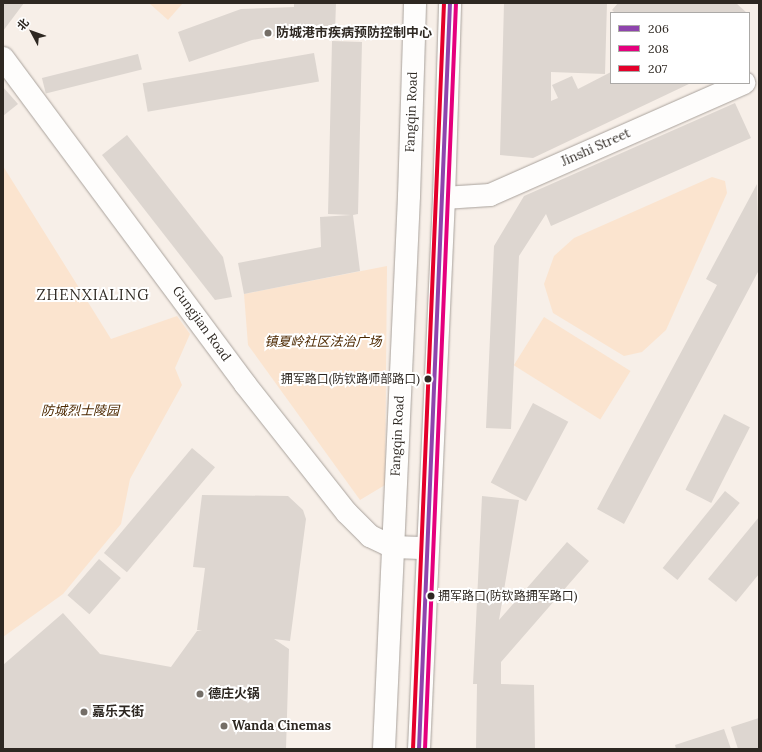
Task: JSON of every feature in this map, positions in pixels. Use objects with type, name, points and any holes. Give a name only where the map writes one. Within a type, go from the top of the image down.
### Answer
[{"type":"main road","name":"Fangqin Road","points":[[384,749],[415,3]]},
{"type":"main road","points":[[418,749],[444,198],[450,3]]},
{"type":"main road","name":"Gungjian Road","points":[[3,58],[245,384],[347,513],[370,536],[393,547],[428,548]]},
{"type":"main road","points":[[750,80],[759,76]]},
{"type":"main road","name":"Jinshi Street","points":[[444,198],[490,195],[742,84]]},
{"type":"green space","points":[[149,3],[183,3],[168,20]]},
{"type":"green space","name":"防城烈士陵园","points":[[3,166],[111,339],[177,316],[190,334],[175,368],[182,385],[130,479],[121,524],[63,594],[3,637]]},
{"type":"green space","points":[[712,177],[725,181],[727,193],[666,330],[642,352],[624,356],[553,313],[544,284],[554,256],[574,238]]},
{"type":"green space","name":"镇夏岭社区法治广场","points":[[387,266],[385,485],[360,500],[248,345],[244,294]]},
{"type":"green space","points":[[544,317],[631,371],[600,419],[514,365]]},
{"type":"building","points":[[3,3],[24,3],[3,31]]},
{"type":"building","points":[[294,3],[336,3],[335,32],[304,31],[252,40],[189,62],[178,32],[241,9],[294,7]]},
{"type":"building","points":[[504,3],[607,3],[605,74],[551,72],[551,101],[558,98],[552,85],[572,76],[578,89],[610,73],[610,84],[689,84],[533,158],[500,155]]},
{"type":"building","points":[[618,3],[736,3],[746,12],[614,12],[612,10]]},
{"type":"building","points":[[332,41],[362,42],[358,214],[353,215],[360,271],[244,294],[238,263],[321,247],[320,217],[351,215],[328,214]]},
{"type":"building","points":[[314,53],[319,82],[148,112],[143,83]]},
{"type":"building","points":[[138,54],[142,70],[46,93],[42,78]]},
{"type":"building","points":[[3,87],[18,104],[3,116]]},
{"type":"building","points":[[735,103],[751,138],[551,226],[546,214],[519,256],[511,429],[486,428],[494,246],[524,196]]},
{"type":"building","points":[[127,135],[223,257],[232,297],[215,300],[102,155]]},
{"type":"building","points":[[757,184],[759,270],[624,524],[597,509],[717,285],[706,279]]},
{"type":"building","points":[[533,403],[568,422],[526,501],[491,482]]},
{"type":"building","points":[[724,414],[750,427],[711,503],[685,490]]},
{"type":"building","points":[[192,448],[215,467],[127,572],[104,553]]},
{"type":"building","points":[[725,491],[740,503],[677,580],[663,568]]},
{"type":"building","points":[[202,495],[288,496],[303,510],[306,519],[290,641],[274,639],[289,649],[286,749],[3,749],[3,665],[63,613],[100,654],[171,667],[197,631],[202,630],[197,630],[205,568],[193,567]]},
{"type":"building","points":[[482,496],[519,500],[499,620],[567,542],[589,561],[501,662],[501,684],[534,685],[535,749],[476,749],[477,684],[473,684]]},
{"type":"building","points":[[759,517],[759,574],[736,602],[708,579]]},
{"type":"building","points":[[99,559],[121,578],[89,614],[68,595]]},
{"type":"building","points":[[759,718],[759,749],[738,749],[731,727]]},
{"type":"building","points":[[724,729],[731,749],[676,749],[675,745]]},
{"type":"transit line","name":"207","points":[[413,749],[444,3]]},
{"type":"transit line","name":"206","points":[[419,749],[450,3]]},
{"type":"transit line","name":"208","points":[[425,749],[456,3]]},
{"type":"place","name":"防城港市疾病预防控制中心","points":[[268,33]]},
{"type":"place","name":"拥军路口(防钦路师部路口)","points":[[428,379]]},
{"type":"place","name":"拥军路口(防钦路拥军路口)","points":[[431,596]]},
{"type":"place","name":"德庄火锅","points":[[200,694]]},
{"type":"place","name":"嘉乐天街","points":[[84,712]]},
{"type":"place","name":"Wanda Cinemas","points":[[224,726]]},
{"type":"district","name":"ZHENXIALING","points":[[93,295]]}]
